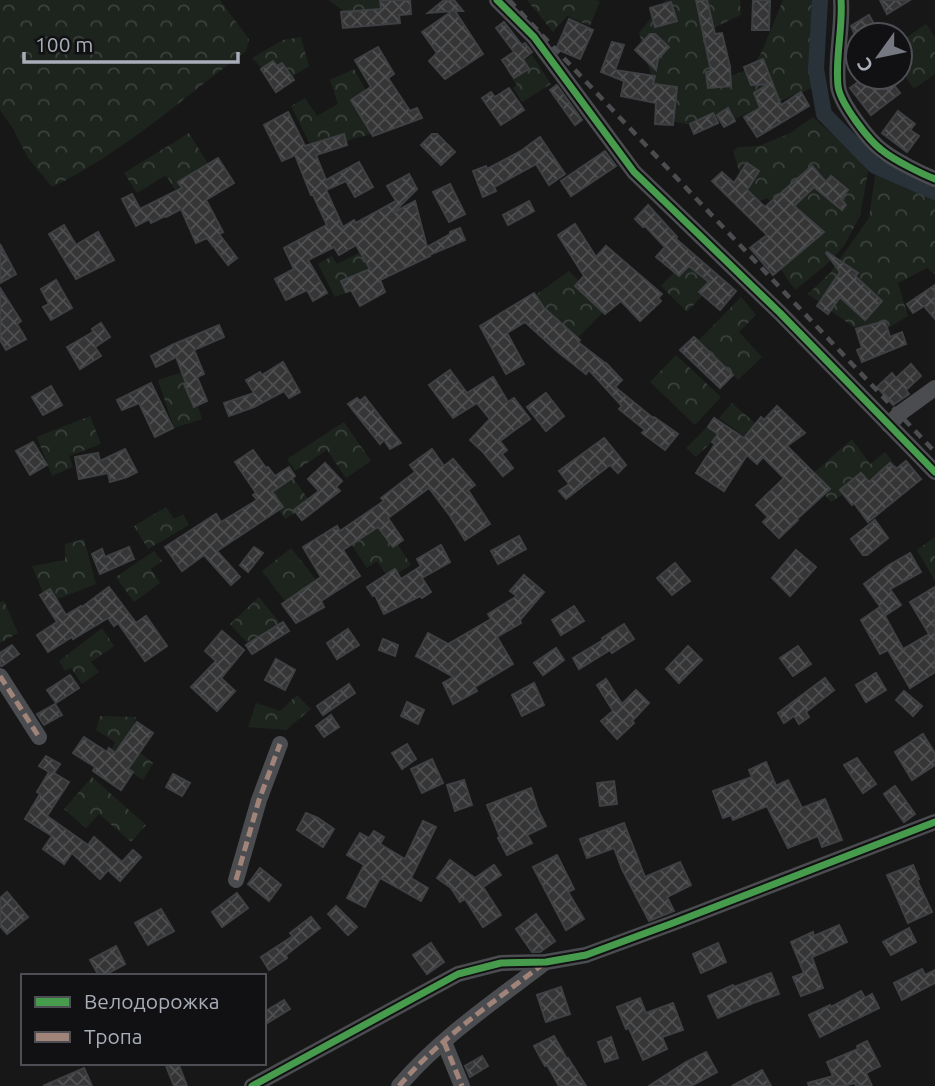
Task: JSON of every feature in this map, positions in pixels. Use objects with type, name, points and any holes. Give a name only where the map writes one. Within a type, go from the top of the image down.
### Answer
[{"type":"street","points":[[496,0],[534,37],[634,172],[780,313],[935,472]]},
{"type":"street","points":[[841,0],[837,54],[838,89],[845,106],[882,151],[935,180]]},
{"type":"street","points":[[889,425],[899,414],[935,388]]},
{"type":"street","points":[[0,676],[39,737]]},
{"type":"street","points":[[236,880],[280,744]]},
{"type":"street","points":[[252,1086],[458,974],[501,963],[546,962],[586,955],[935,822]]},
{"type":"street","points":[[399,1086],[463,1025],[546,962]]},
{"type":"street","points":[[444,1042],[461,1086]]},
{"type":"green space","points":[[0,0],[220,0],[249,39],[246,51],[152,124],[103,158],[52,187],[28,158],[0,110]]},
{"type":"green space","points":[[329,0],[390,0],[388,11],[357,22]]},
{"type":"green space","points":[[527,0],[600,1],[590,26],[567,16],[553,32]]},
{"type":"green space","points":[[666,0],[740,0],[741,15],[713,28],[723,79],[752,68],[783,0],[818,0],[815,87],[731,120],[698,126],[664,120],[639,33]]},
{"type":"green space","points":[[926,24],[935,37],[935,74],[914,89],[914,32]]},
{"type":"green space","points":[[301,37],[309,66],[278,85],[252,58],[283,40]]},
{"type":"green space","points":[[532,55],[551,84],[522,102],[513,88],[517,85],[507,71]]},
{"type":"green space","points":[[354,69],[385,124],[375,133],[313,150],[291,106],[305,98],[317,116],[338,104],[330,80]]},
{"type":"green space","points":[[813,117],[869,167],[860,216],[844,246],[826,265],[795,290],[778,265],[792,220],[767,198],[749,205],[733,151],[738,147],[759,146],[790,133]]},
{"type":"green space","points":[[189,133],[210,167],[175,190],[166,175],[137,193],[124,173]]},
{"type":"green space","points":[[876,169],[935,194],[935,274],[927,268],[898,283],[908,316],[870,339],[808,294],[830,273],[869,218]]},
{"type":"green space","points":[[367,249],[385,279],[335,297],[318,264],[332,256],[337,264]]},
{"type":"green space","points":[[689,256],[724,287],[704,294],[687,312],[661,286]]},
{"type":"green space","points":[[569,271],[607,308],[570,346],[530,299]]},
{"type":"green space","points":[[741,297],[756,315],[739,332],[762,357],[738,380],[699,340]]},
{"type":"green space","points":[[676,355],[721,397],[695,425],[650,382]]},
{"type":"green space","points":[[186,371],[202,419],[174,428],[158,380]]},
{"type":"green space","points":[[732,403],[755,423],[744,436],[719,418]]},
{"type":"green space","points":[[90,416],[101,444],[69,456],[73,467],[52,476],[37,437]]},
{"type":"green space","points":[[344,422],[371,461],[346,478],[327,450],[295,471],[287,459]]},
{"type":"green space","points":[[711,423],[723,431],[696,457],[686,448]]},
{"type":"green space","points":[[852,439],[870,464],[885,452],[909,483],[861,483],[831,502],[809,477]]},
{"type":"green space","points":[[291,475],[311,503],[285,519],[266,491]]},
{"type":"green space","points":[[166,507],[174,519],[183,514],[189,525],[148,549],[134,526]]},
{"type":"green space","points":[[383,522],[411,565],[389,579],[377,561],[367,568],[351,544]]},
{"type":"green space","points":[[935,537],[935,581],[917,550]]},
{"type":"green space","points":[[84,539],[96,584],[47,602],[32,566],[65,560],[65,544]]},
{"type":"green space","points":[[291,548],[318,582],[288,605],[262,571]]},
{"type":"green space","points":[[154,551],[162,561],[151,569],[160,583],[134,602],[116,577]]},
{"type":"green space","points":[[259,597],[284,628],[252,648],[230,624]]},
{"type":"green space","points":[[4,601],[18,633],[0,643],[0,602]]},
{"type":"green space","points":[[102,628],[114,646],[91,662],[99,672],[82,684],[71,668],[65,671],[59,661]]},
{"type":"green space","points":[[297,695],[311,709],[286,730],[248,727],[256,703],[280,711]]},
{"type":"green space","points":[[100,716],[136,717],[130,745],[153,763],[143,780],[108,757],[115,742],[96,730]]},
{"type":"green space","points":[[92,777],[146,825],[131,842],[99,814],[86,828],[64,809]]},
{"type":"building","points":[[380,0],[410,0],[411,14],[399,15],[400,23],[343,28],[341,12],[381,9]]},
{"type":"building","points":[[444,0],[454,0],[463,11],[455,11],[483,54],[445,79],[429,61],[437,53],[422,32],[452,11],[428,13]]},
{"type":"building","points":[[696,0],[707,0],[715,34],[722,33],[730,67],[731,86],[708,88],[706,72],[711,71]]},
{"type":"building","points":[[753,0],[770,0],[769,30],[752,30]]},
{"type":"building","points":[[880,0],[910,0],[887,14]]},
{"type":"building","points":[[671,2],[677,21],[655,27],[650,8]]},
{"type":"building","points":[[869,15],[872,21],[859,21]]},
{"type":"building","points":[[569,19],[593,30],[580,59],[556,49]]},
{"type":"building","points":[[504,22],[522,45],[525,43],[532,52],[523,59],[529,69],[514,78],[502,60],[514,52],[496,28]]},
{"type":"building","points":[[650,34],[655,34],[669,47],[658,59],[656,70],[635,50]]},
{"type":"building","points":[[612,42],[624,45],[615,70],[655,76],[653,84],[677,87],[673,125],[655,124],[656,103],[621,96],[624,81],[601,72]]},
{"type":"building","points":[[378,47],[394,74],[388,78],[410,111],[417,108],[422,118],[373,136],[351,100],[371,87],[355,60]]},
{"type":"building","points":[[763,59],[781,105],[801,92],[809,106],[757,137],[744,117],[760,108],[754,93],[769,84],[751,85],[744,67]]},
{"type":"building","points":[[273,61],[277,66],[282,63],[294,80],[276,92],[261,69]]},
{"type":"building","points":[[557,85],[582,120],[575,125],[550,90]]},
{"type":"building","points":[[509,88],[524,110],[501,125],[482,98],[491,92],[495,97]]},
{"type":"building","points":[[852,91],[898,91],[900,93],[871,115]]},
{"type":"building","points":[[728,108],[735,121],[724,127],[717,115]]},
{"type":"building","points":[[898,111],[915,124],[910,130],[919,136],[907,152],[882,133]]},
{"type":"building","points":[[288,112],[305,146],[344,134],[347,145],[316,155],[326,180],[359,162],[373,187],[355,197],[346,181],[326,190],[343,227],[354,220],[356,223],[396,201],[387,186],[409,174],[417,189],[393,213],[415,201],[427,247],[460,228],[465,240],[380,280],[385,292],[360,306],[351,290],[346,292],[341,281],[370,269],[356,245],[339,255],[334,247],[308,260],[327,293],[313,301],[307,290],[286,300],[275,279],[294,269],[284,248],[327,225],[295,155],[282,161],[264,125]]},
{"type":"building","points":[[713,113],[718,123],[694,134],[690,124]]},
{"type":"building","points":[[432,134],[437,134],[455,152],[441,165],[421,145]]},
{"type":"building","points":[[540,137],[565,174],[549,185],[536,164],[494,187],[496,191],[483,197],[473,171],[486,166],[487,169],[521,151]]},
{"type":"building","points":[[605,151],[616,166],[571,196],[561,181]]},
{"type":"building","points":[[218,158],[234,183],[206,200],[223,232],[219,234],[237,258],[228,265],[207,238],[196,243],[181,209],[151,223],[149,219],[136,226],[122,199],[132,194],[140,209],[182,188],[178,182]]},
{"type":"building","points":[[747,163],[759,171],[747,190],[765,207],[812,166],[826,182],[831,176],[848,190],[841,199],[846,205],[842,210],[814,187],[794,206],[824,232],[773,275],[750,248],[767,235],[712,181],[722,172],[734,183]]},
{"type":"building","points":[[450,184],[465,214],[449,222],[433,192]]},
{"type":"building","points":[[529,201],[534,211],[508,225],[503,215]]},
{"type":"building","points":[[648,205],[676,239],[736,291],[720,310],[699,292],[709,282],[689,266],[679,276],[656,257],[665,247],[635,219]]},
{"type":"building","points":[[575,224],[596,257],[606,246],[662,294],[658,298],[661,301],[640,321],[621,301],[605,314],[575,286],[584,276],[558,235]]},
{"type":"building","points":[[64,225],[76,245],[98,232],[114,260],[76,279],[49,234]]},
{"type":"building","points":[[0,244],[16,274],[0,283]]},
{"type":"building","points":[[827,252],[858,273],[855,276],[882,301],[865,320],[840,297],[828,314],[817,306],[840,272]]},
{"type":"building","points":[[56,280],[72,308],[51,320],[43,307],[49,304],[41,289]]},
{"type":"building","points":[[935,285],[935,319],[924,306],[913,313],[907,304]]},
{"type":"building","points":[[0,288],[21,321],[17,324],[26,339],[6,350],[0,340]]},
{"type":"building","points":[[534,293],[544,308],[580,340],[578,342],[606,363],[622,380],[615,387],[653,418],[678,434],[665,450],[642,433],[645,430],[619,409],[622,406],[589,370],[586,374],[525,322],[507,333],[524,364],[506,374],[480,326]]},
{"type":"building","points":[[885,321],[890,337],[902,332],[906,344],[862,362],[857,350],[862,348],[856,329]]},
{"type":"building","points":[[101,323],[110,337],[95,347],[101,356],[80,369],[67,347],[93,332],[92,329]]},
{"type":"building","points":[[219,325],[224,337],[194,350],[204,374],[197,377],[207,401],[194,407],[176,357],[156,367],[151,356]]},
{"type":"building","points":[[694,337],[733,375],[720,388],[680,350]]},
{"type":"building","points":[[283,362],[300,392],[289,398],[284,391],[254,407],[229,416],[224,403],[254,393],[246,380],[260,372],[262,375]]},
{"type":"building","points":[[911,364],[921,376],[906,390],[909,394],[893,405],[877,387],[892,373],[896,378]]},
{"type":"building","points":[[450,370],[467,393],[493,377],[508,402],[514,398],[530,419],[500,441],[507,450],[502,454],[513,468],[503,476],[470,440],[490,419],[477,403],[453,418],[429,385]]},
{"type":"building","points":[[151,383],[173,428],[155,437],[139,403],[122,410],[117,400]]},
{"type":"building","points":[[51,386],[62,405],[43,415],[32,397]]},
{"type":"building","points":[[546,393],[564,416],[546,431],[527,407]]},
{"type":"building","points":[[365,397],[401,443],[390,449],[384,440],[380,444],[348,404],[357,398],[360,401]]},
{"type":"building","points":[[777,406],[805,433],[787,446],[830,489],[779,538],[763,522],[768,517],[756,505],[784,478],[763,457],[757,464],[747,455],[724,491],[696,473],[715,444],[712,442],[718,434],[708,427],[714,418],[744,438],[761,417],[764,420]]},
{"type":"building","points":[[604,438],[626,465],[618,473],[610,465],[566,499],[559,491],[569,484],[559,471]]},
{"type":"building","points":[[33,442],[47,465],[30,475],[16,451]]},
{"type":"building","points":[[125,449],[137,472],[110,482],[108,473],[79,479],[75,457],[98,453],[100,461]]},
{"type":"building","points":[[432,449],[444,466],[453,459],[475,485],[468,490],[490,524],[465,540],[429,488],[388,518],[403,540],[393,547],[378,527],[343,550],[360,576],[321,601],[324,607],[296,623],[282,604],[321,577],[303,547],[337,526],[340,531],[384,501],[381,498],[415,472],[410,465]]},
{"type":"building","points":[[253,450],[275,476],[289,467],[295,476],[272,492],[283,507],[217,551],[240,577],[231,585],[204,555],[182,571],[165,547],[216,514],[221,522],[257,500],[253,495],[256,493],[235,462]]},
{"type":"building","points":[[906,461],[921,479],[868,522],[840,490],[861,473],[869,482],[890,463],[896,469]]},
{"type":"building","points":[[325,463],[342,481],[336,487],[340,491],[302,520],[294,510],[319,491],[308,479]]},
{"type":"building","points":[[875,520],[888,538],[867,555],[863,555],[851,539]]},
{"type":"building","points":[[519,536],[526,549],[498,564],[491,551]]},
{"type":"building","points":[[441,545],[450,562],[422,578],[431,592],[384,614],[375,595],[373,596],[367,587],[395,569],[401,579],[421,566],[417,559]]},
{"type":"building","points":[[129,547],[134,559],[100,574],[92,554],[102,549],[105,557]]},
{"type":"building","points":[[254,547],[263,553],[248,572],[240,565]]},
{"type":"building","points":[[796,550],[816,567],[790,596],[772,578]]},
{"type":"building","points":[[910,553],[921,572],[890,589],[901,605],[886,615],[864,584]]},
{"type":"building","points":[[675,563],[690,581],[672,595],[657,578]]},
{"type":"building","points":[[524,575],[544,592],[520,620],[521,623],[497,637],[513,664],[475,687],[477,691],[453,704],[443,683],[454,677],[416,656],[428,633],[448,644],[491,619],[488,614],[517,596],[510,591]]},
{"type":"building","points":[[109,587],[136,623],[146,616],[167,646],[145,661],[118,623],[114,626],[108,618],[48,652],[37,635],[57,622],[40,595],[50,589],[66,615]]},
{"type":"building","points":[[935,587],[935,672],[910,688],[888,650],[880,654],[861,620],[880,607],[903,649],[929,634],[910,602]]},
{"type":"building","points":[[574,606],[584,621],[561,635],[552,620]]},
{"type":"building","points":[[283,622],[289,631],[252,654],[246,645]]},
{"type":"building","points":[[624,624],[634,639],[579,669],[573,658]]},
{"type":"building","points":[[348,629],[359,645],[337,659],[327,643]]},
{"type":"building","points":[[222,631],[244,650],[221,678],[235,691],[217,711],[191,687],[216,661],[205,651]]},
{"type":"building","points":[[383,639],[398,645],[395,656],[379,650]]},
{"type":"building","points":[[12,645],[19,654],[0,666],[0,653]]},
{"type":"building","points":[[688,646],[702,660],[679,683],[666,669]]},
{"type":"building","points":[[798,646],[811,664],[793,676],[780,658]]},
{"type":"building","points":[[556,648],[564,660],[543,675],[534,663]]},
{"type":"building","points":[[276,659],[295,670],[285,690],[265,680]]},
{"type":"building","points":[[876,673],[886,690],[866,702],[856,685]]},
{"type":"building","points":[[70,675],[79,688],[56,703],[47,690]]},
{"type":"building","points":[[825,678],[834,690],[806,712],[809,717],[799,724],[794,716],[784,723],[778,713]]},
{"type":"building","points":[[606,679],[622,704],[636,690],[649,703],[617,739],[601,721],[613,711],[597,685]]},
{"type":"building","points":[[534,683],[544,705],[522,716],[512,695]]},
{"type":"building","points":[[349,684],[355,693],[323,715],[317,706]]},
{"type":"building","points":[[904,691],[922,706],[913,716],[896,700]]},
{"type":"building","points":[[407,702],[424,710],[418,724],[401,716]]},
{"type":"building","points":[[55,704],[62,715],[44,725],[37,714]]},
{"type":"building","points":[[331,715],[339,727],[324,737],[316,726]]},
{"type":"building","points":[[137,722],[153,733],[128,769],[133,772],[121,790],[93,771],[95,767],[73,753],[84,737],[107,752],[109,748],[115,753]]},
{"type":"building","points":[[923,734],[935,753],[935,765],[912,780],[895,752]]},
{"type":"building","points":[[407,744],[416,759],[402,769],[392,753]]},
{"type":"building","points":[[46,756],[60,764],[54,773],[69,782],[47,816],[88,845],[94,837],[122,862],[133,850],[141,857],[120,881],[108,870],[100,879],[72,853],[64,864],[43,849],[52,836],[25,819],[49,772],[39,766]]},
{"type":"building","points":[[857,758],[876,784],[863,793],[844,765]]},
{"type":"building","points":[[432,759],[443,783],[422,793],[411,769]]},
{"type":"building","points":[[766,762],[776,786],[788,780],[802,808],[825,799],[842,840],[822,847],[818,836],[788,848],[767,806],[733,820],[731,815],[723,818],[713,791],[752,777],[749,770]]},
{"type":"building","points":[[173,774],[190,783],[182,796],[166,787]]},
{"type":"building","points":[[464,780],[472,805],[455,811],[447,785]]},
{"type":"building","points":[[614,781],[617,804],[600,806],[597,783]]},
{"type":"building","points":[[895,786],[915,814],[904,822],[884,794]]},
{"type":"building","points":[[531,788],[546,826],[527,835],[532,843],[507,855],[487,805]]},
{"type":"building","points":[[306,813],[334,829],[323,847],[297,830]]},
{"type":"building","points":[[423,821],[436,827],[411,878],[428,888],[421,901],[380,878],[365,907],[347,898],[364,865],[347,855],[360,833],[369,838],[374,831],[384,837],[380,844],[405,859]]},
{"type":"building","points":[[624,823],[645,877],[680,862],[691,885],[667,897],[674,911],[649,921],[614,848],[587,858],[580,839]]},
{"type":"building","points":[[557,855],[574,889],[568,892],[584,919],[566,930],[533,867]]},
{"type":"building","points":[[450,860],[475,878],[494,865],[501,875],[483,887],[501,915],[483,927],[465,899],[460,902],[451,888],[437,878]]},
{"type":"building","points":[[913,865],[932,912],[908,923],[887,875]]},
{"type":"building","points":[[260,868],[281,885],[269,901],[248,884]]},
{"type":"building","points":[[7,892],[28,917],[7,934],[0,926],[0,898]]},
{"type":"building","points":[[237,893],[248,908],[222,927],[212,912]]},
{"type":"building","points":[[336,906],[357,927],[348,935],[328,914]]},
{"type":"building","points":[[161,909],[174,931],[148,945],[135,923]]},
{"type":"building","points":[[536,914],[555,941],[540,952],[532,952],[516,929]]},
{"type":"building","points":[[311,917],[320,928],[286,955],[287,958],[269,970],[261,957],[293,936],[290,933]]},
{"type":"building","points":[[839,925],[847,942],[812,957],[823,988],[801,996],[793,977],[804,973],[791,942]]},
{"type":"building","points":[[909,928],[916,942],[891,955],[883,942]]},
{"type":"building","points":[[431,943],[444,962],[427,974],[413,955]]},
{"type":"building","points":[[718,943],[726,962],[701,973],[693,954]]},
{"type":"building","points":[[116,946],[125,964],[107,974],[98,974],[90,960]]},
{"type":"building","points":[[922,969],[925,975],[935,970],[935,983],[902,1000],[894,983]]},
{"type":"building","points":[[771,973],[779,994],[718,1018],[708,996]]},
{"type":"building","points":[[561,987],[570,1014],[546,1022],[537,995]]},
{"type":"building","points":[[861,991],[865,998],[872,994],[879,1008],[820,1037],[809,1015]]},
{"type":"building","points":[[640,998],[646,1013],[673,1003],[683,1030],[662,1037],[667,1049],[643,1060],[617,1007]]},
{"type":"building","points":[[284,1000],[290,1009],[266,1024],[266,1011]]},
{"type":"building","points":[[554,1036],[586,1086],[559,1086],[547,1065],[545,1066],[534,1046]]},
{"type":"building","points":[[611,1037],[618,1058],[605,1062],[598,1042]]},
{"type":"building","points":[[867,1041],[880,1066],[866,1073],[872,1086],[856,1086],[855,1083],[843,1086],[809,1086],[808,1083],[833,1076],[827,1062],[858,1049],[857,1046]]},
{"type":"building","points":[[706,1052],[717,1072],[691,1086],[649,1086],[686,1062]]},
{"type":"building","points":[[482,1056],[488,1066],[470,1077],[465,1066]]},
{"type":"building","points":[[166,1065],[179,1065],[187,1086],[174,1086]]},
{"type":"building","points":[[84,1068],[92,1086],[43,1086]]},
{"type":"building","points":[[762,1070],[771,1086],[732,1086]]},
{"type":"waterway","points":[[820,0],[816,69],[824,114],[875,166],[935,192]]},
{"type":"railway","points":[[509,0],[935,452]]},
{"type":"marked path","points":[[0,676],[39,737]]},
{"type":"marked path","points":[[236,880],[259,800],[280,744]]},
{"type":"marked path","points":[[399,1086],[450,1036],[543,964]]},
{"type":"marked path","points":[[444,1042],[462,1086]]},
{"type":"cycle path","points":[[497,0],[534,37],[634,172],[780,313],[935,472]]},
{"type":"cycle path","points":[[841,0],[837,75],[844,102],[863,131],[877,146],[888,155],[935,179]]},
{"type":"cycle path","points":[[252,1086],[458,974],[501,963],[546,962],[586,955],[935,822]]}]
